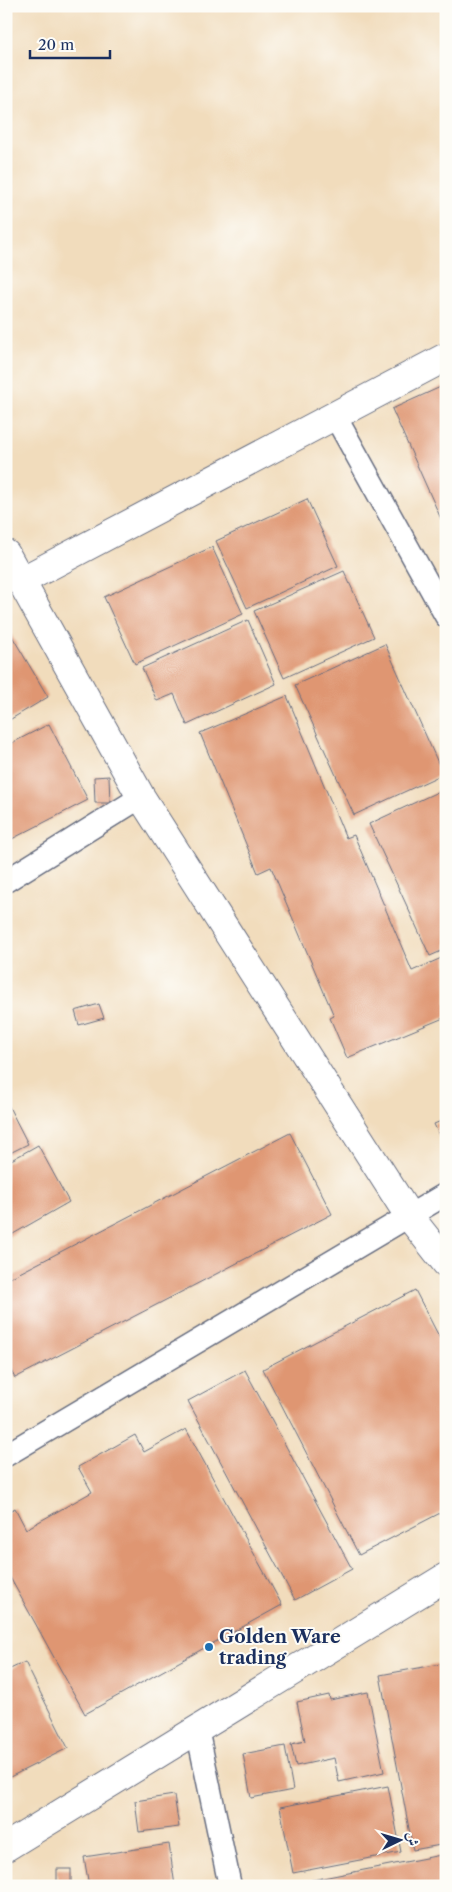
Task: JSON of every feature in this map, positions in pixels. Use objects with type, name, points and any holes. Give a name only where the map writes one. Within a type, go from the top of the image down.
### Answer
[{"type":"street","points":[[21,580],[446,357]]},
{"type":"street","points":[[335,416],[446,616]]},
{"type":"street","points":[[6,554],[141,797],[409,1216],[446,1263]]},
{"type":"street","points":[[6,881],[141,797]]},
{"type":"street","points":[[6,1455],[446,1194]]},
{"type":"street","points":[[6,1847],[446,1577]]},
{"type":"street","points":[[197,1729],[230,1886]]},
{"type":"building","points":[[445,385],[446,387],[446,530],[392,409]]},
{"type":"building","points":[[307,499],[338,566],[247,608],[216,541]]},
{"type":"building","points":[[212,547],[243,614],[135,664],[104,597]]},
{"type":"building","points":[[344,571],[374,637],[284,678],[254,611]]},
{"type":"building","points":[[248,620],[276,684],[187,725],[174,694],[157,701],[142,668]]},
{"type":"building","points":[[6,626],[48,697],[6,722]]},
{"type":"building","points":[[385,644],[443,774],[354,815],[295,685]]},
{"type":"building","points":[[287,696],[346,838],[354,835],[412,971],[446,956],[446,1017],[347,1058],[330,1018],[334,1016],[271,867],[258,873],[200,733]]},
{"type":"building","points":[[49,724],[88,800],[6,842],[6,746]]},
{"type":"building","points":[[109,776],[110,803],[95,803],[94,777]]},
{"type":"building","points":[[446,788],[446,949],[430,956],[369,824]]},
{"type":"building","points":[[99,1004],[104,1018],[79,1025],[75,1011]]},
{"type":"building","points":[[6,1101],[28,1144],[6,1155]]},
{"type":"building","points":[[446,1119],[446,1151],[434,1124]]},
{"type":"building","points":[[290,1133],[332,1214],[15,1378],[6,1362],[6,1280]]},
{"type":"building","points":[[38,1145],[69,1202],[6,1238],[6,1163]]},
{"type":"building","points":[[415,1290],[446,1350],[446,1510],[359,1555],[263,1369]]},
{"type":"building","points":[[245,1370],[352,1569],[295,1600],[188,1401]]},
{"type":"building","points":[[186,1429],[282,1605],[85,1714],[6,1570],[6,1513],[15,1508],[26,1529],[92,1492],[78,1467],[135,1435],[144,1452]]},
{"type":"building","points":[[25,1662],[68,1748],[6,1779],[6,1671]]},
{"type":"building","points":[[446,1663],[446,1844],[413,1850],[380,1675]]},
{"type":"building","points":[[368,1692],[384,1772],[339,1782],[334,1758],[296,1766],[291,1744],[305,1741],[297,1702],[329,1695],[330,1700]]},
{"type":"building","points":[[285,1746],[293,1790],[251,1798],[243,1754]]},
{"type":"building","points":[[388,1786],[401,1852],[293,1873],[280,1807]]},
{"type":"building","points":[[174,1795],[179,1827],[139,1832],[135,1801]]},
{"type":"building","points":[[169,1844],[175,1886],[89,1886],[84,1857]]},
{"type":"building","points":[[446,1854],[446,1886],[287,1886],[287,1885]]},
{"type":"building","points":[[57,1869],[71,1869],[71,1886],[57,1886]]},
{"type":"place","name":"Golden Ware trading","points":[[209,1647]]}]
